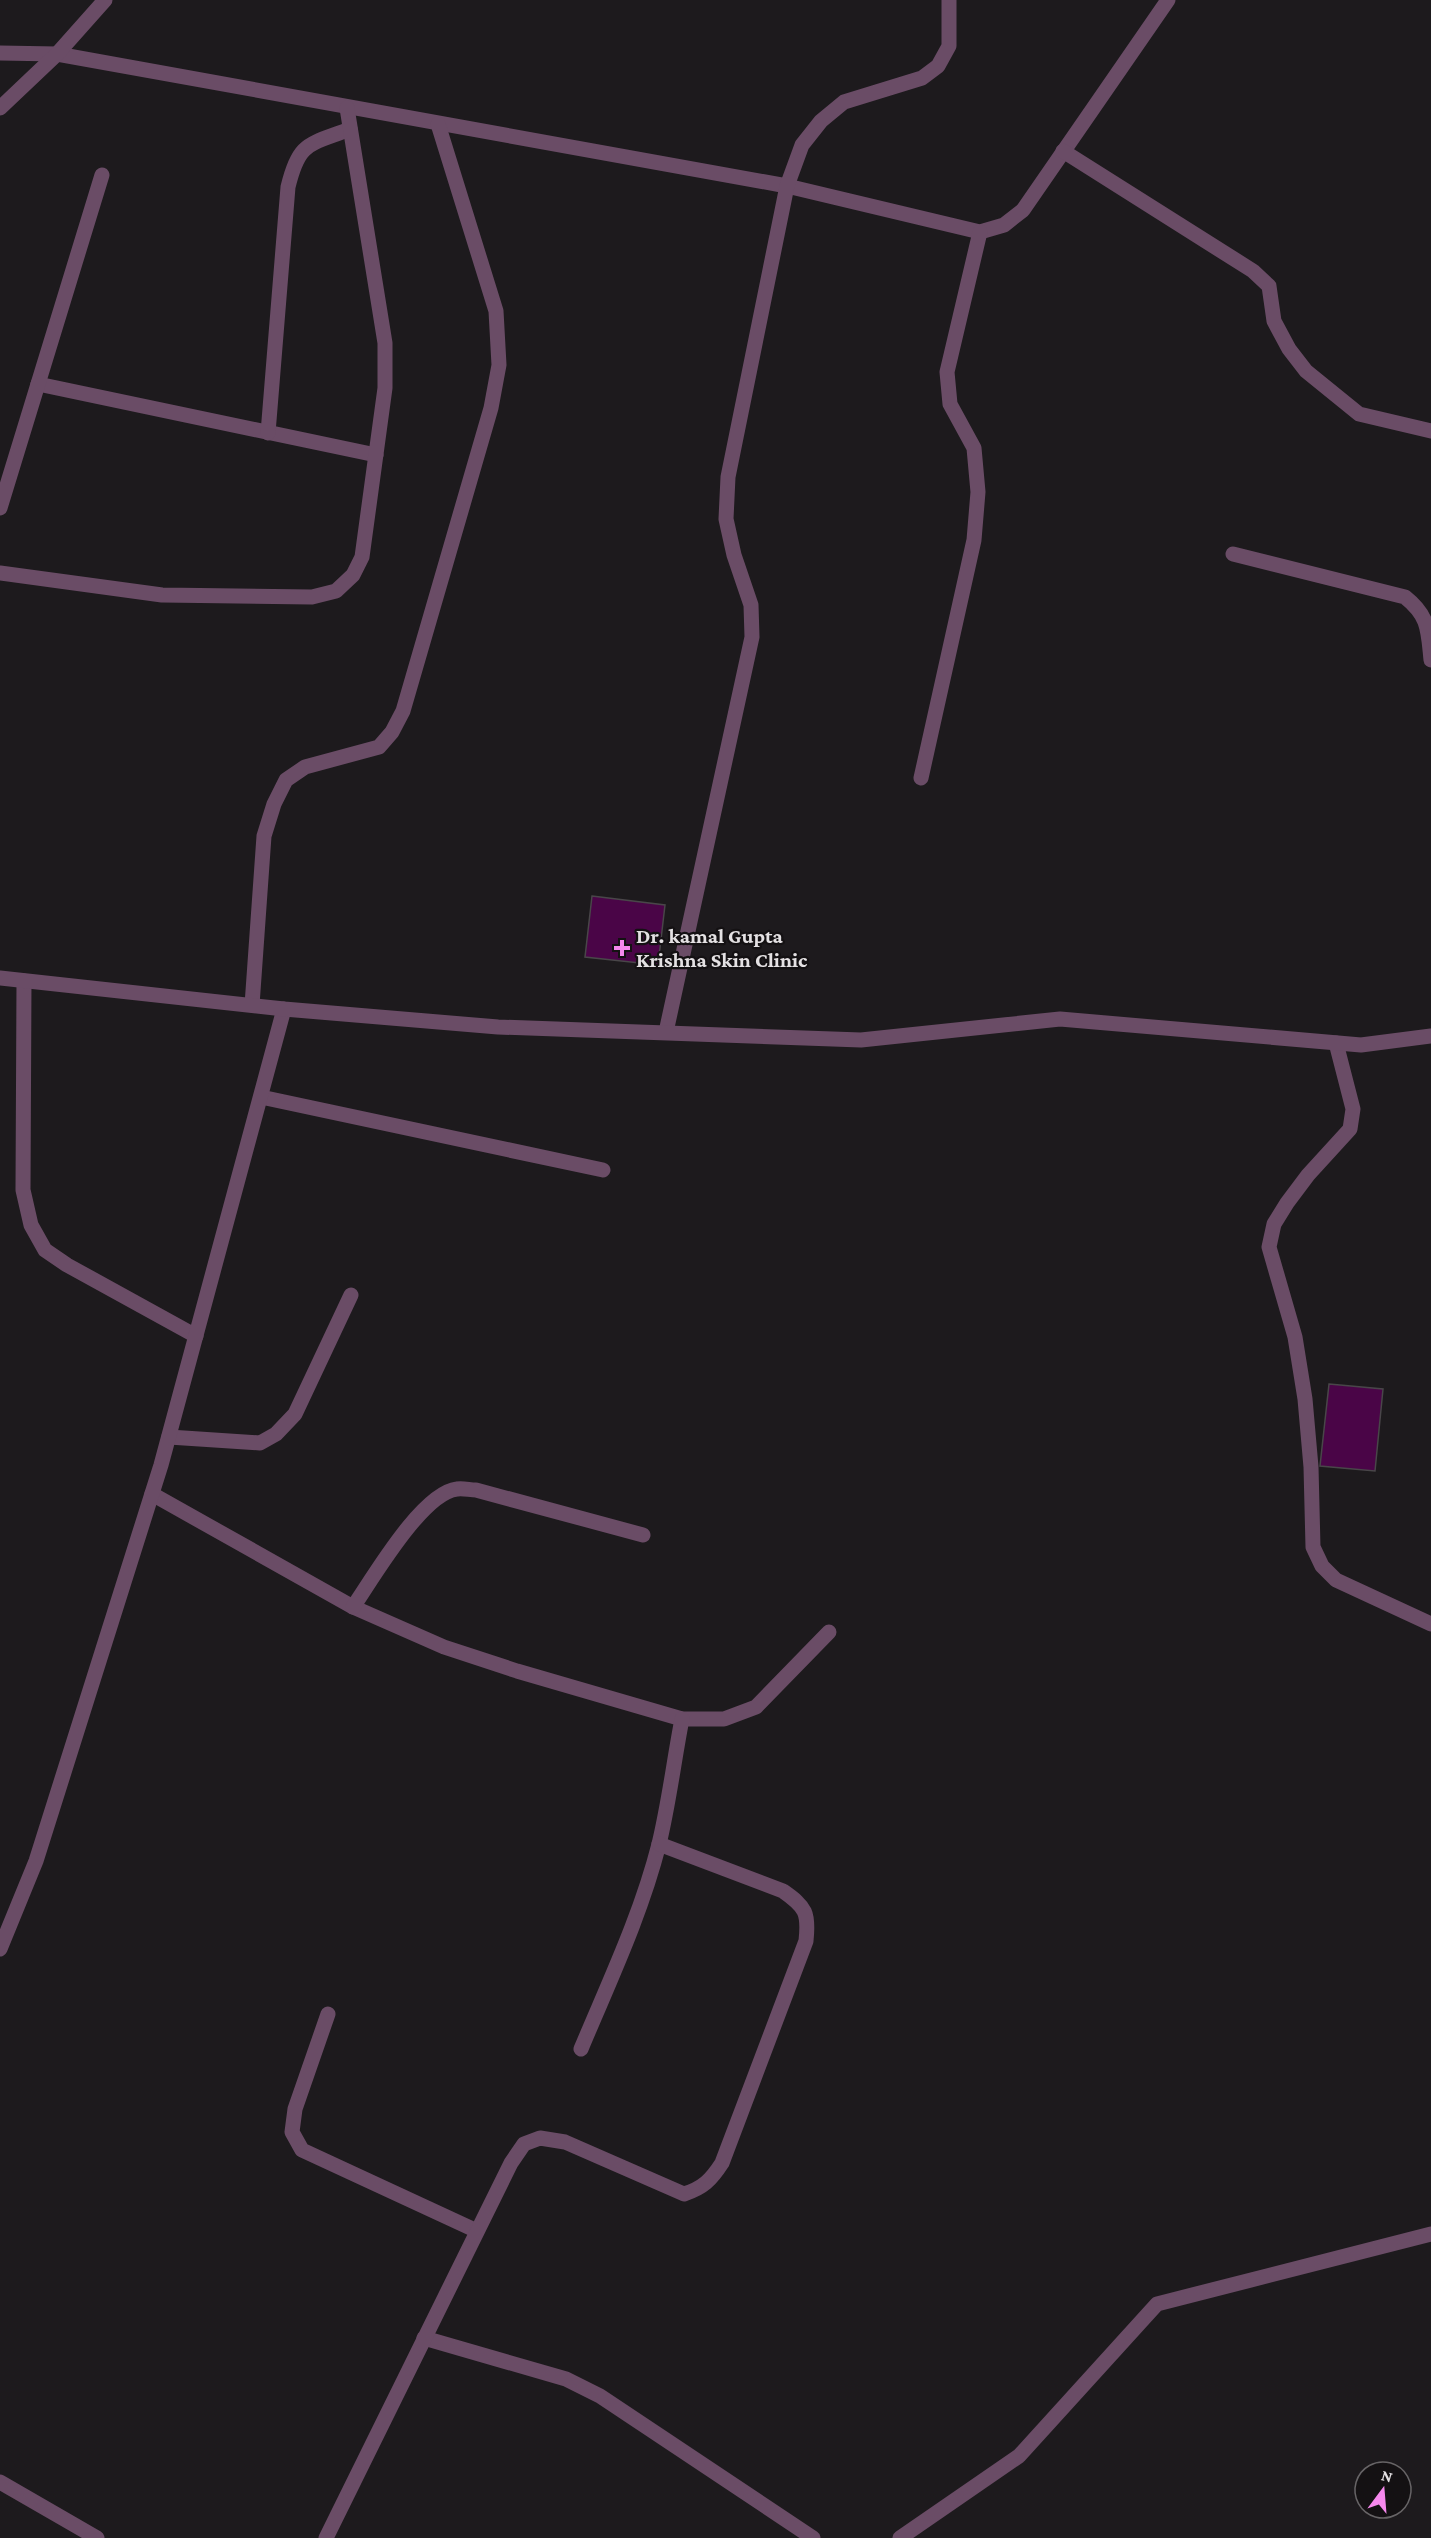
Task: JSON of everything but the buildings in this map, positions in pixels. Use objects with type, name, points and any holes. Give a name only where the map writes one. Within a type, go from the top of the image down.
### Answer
[{"type":"street","points":[[0,108],[57,54],[105,0]]},
{"type":"street","points":[[666,1032],[752,637],[751,605],[734,555],[726,519],[728,477],[787,186],[802,145],[822,121],[844,102],[922,78],[938,66],[949,46],[949,0]]},
{"type":"street","points":[[0,53],[57,54],[787,186],[980,232],[1004,225],[1023,210],[1168,0]]},
{"type":"street","points":[[0,573],[162,595],[312,597],[336,591],[353,575],[362,557],[385,388],[385,343],[347,108]]},
{"type":"street","points":[[252,1005],[264,836],[274,804],[286,780],[305,767],[379,747],[392,732],[403,711],[491,408],[499,365],[496,311],[438,124]]},
{"type":"street","points":[[268,433],[288,187],[293,165],[304,147],[350,129]]},
{"type":"street","points":[[1063,151],[1253,272],[1269,286],[1274,321],[1288,349],[1306,371],[1359,414],[1431,430]]},
{"type":"street","points":[[0,508],[102,175]]},
{"type":"street","points":[[921,778],[974,540],[978,492],[974,448],[950,404],[947,372],[980,232]]},
{"type":"street","points":[[38,384],[376,455]]},
{"type":"street","points":[[1233,554],[1405,597],[1420,609],[1428,632],[1431,660]]},
{"type":"street","points":[[0,978],[284,1009],[498,1027],[861,1040],[1060,1019],[1361,1045],[1431,1036]]},
{"type":"street","points":[[24,981],[23,1190],[31,1224],[45,1250],[59,1260],[196,1336]]},
{"type":"street","points":[[0,1949],[36,1861],[152,1494],[284,1009]]},
{"type":"street","points":[[1336,1042],[1353,1109],[1350,1129],[1308,1175],[1287,1203],[1274,1224],[1269,1247],[1296,1337],[1305,1399],[1311,1467],[1313,1547],[1322,1566],[1336,1580],[1431,1624]]},
{"type":"street","points":[[261,1097],[603,1170]]},
{"type":"street","points":[[169,1437],[260,1443],[276,1434],[295,1414],[351,1295]]},
{"type":"street","points":[[353,1607],[408,1527],[435,1499],[455,1489],[476,1490],[643,1535]]},
{"type":"street","points":[[152,1494],[353,1607],[444,1647],[507,1668],[682,1719],[724,1719],[756,1707],[829,1632]]},
{"type":"street","points":[[581,2049],[628,1938],[659,1844],[682,1719]]},
{"type":"street","points":[[326,2538],[511,2163],[524,2144],[540,2138],[565,2142],[684,2194],[699,2189],[711,2180],[722,2163],[806,1941],[808,1918],[799,1902],[783,1891],[659,1844]]},
{"type":"street","points":[[328,2014],[295,2109],[292,2132],[302,2150],[477,2231]]},
{"type":"street","points":[[900,2538],[1018,2456],[1157,2304],[1431,2234]]},
{"type":"street","points":[[424,2338],[566,2379],[600,2396],[813,2538]]},
{"type":"street","points":[[0,2482],[97,2538]]},
{"type":"place","name":"Dr. kamal Gupta Krishna Skin Clinic","points":[[622,948]]}]
